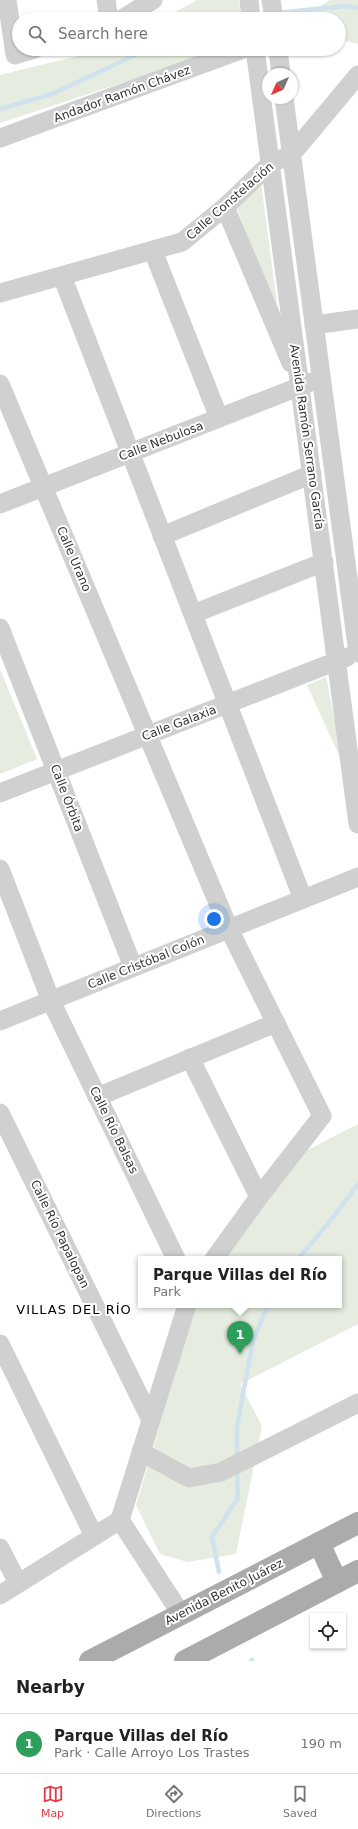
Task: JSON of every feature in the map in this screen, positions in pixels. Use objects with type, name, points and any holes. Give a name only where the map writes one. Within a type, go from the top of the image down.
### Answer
[{"type":"main road","name":"Avenida Benito Juárez","points":[[90,1661],[358,1523]]},
{"type":"main road","points":[[319,1543],[337,1582]]},
{"type":"main road","points":[[185,1661],[358,1571]]},
{"type":"street","points":[[7,0],[9,45]]},
{"type":"street","points":[[106,0],[108,12]]},
{"type":"street","points":[[133,12],[153,0]]},
{"type":"street","points":[[249,0],[250,12]]},
{"type":"street","points":[[271,0],[273,12]]},
{"type":"street","name":"Andador Ramón Chávez","points":[[0,138],[224,56]]},
{"type":"street","name":"Avenida Ramón Serrano García","points":[[257,56],[358,824]]},
{"type":"street","points":[[279,56],[280,68]]},
{"type":"street","name":"Calle Constelación","points":[[0,293],[182,242],[225,207],[270,163],[291,155],[358,75]]},
{"type":"street","name":"Avenida Ramón Serrano García","points":[[285,104],[321,378],[352,559],[358,653]]},
{"type":"street","points":[[225,207],[300,386]]},
{"type":"street","points":[[153,251],[219,418]]},
{"type":"street","points":[[62,276],[303,899]]},
{"type":"street","points":[[314,325],[358,319]]},
{"type":"street","name":"Calle Nebulosa","points":[[0,504],[321,378]]},
{"type":"street","name":"Calle Urano","points":[[0,384],[229,929],[322,1116],[259,1197]]},
{"type":"street","points":[[162,536],[312,474]]},
{"type":"street","points":[[193,614],[324,562]]},
{"type":"street","name":"Calle Órbita","points":[[0,628],[133,967]]},
{"type":"street","name":"Calle Galaxia","points":[[0,793],[358,653]]},
{"type":"street","name":"Calle Río Balsas","points":[[0,869],[51,1001],[175,1256]]},
{"type":"street","name":"Calle Cristóbal Colón","points":[[0,1021],[358,877]]},
{"type":"street","points":[[97,1097],[276,1022]]},
{"type":"street","points":[[190,1058],[259,1197],[216,1256]]},
{"type":"street","name":"Calle Río Papalopan","points":[[2,1125],[151,1420]]},
{"type":"street","points":[[0,1595],[120,1520],[186,1308]]},
{"type":"street","points":[[0,1344],[94,1536]]},
{"type":"street","points":[[141,1452],[189,1478],[221,1472],[358,1403]]},
{"type":"street","points":[[120,1520],[182,1614]]},
{"type":"street","points":[[0,1548],[18,1583]]},
{"type":"shaded area","points":[[197,0],[239,0],[240,12],[176,12]]},
{"type":"shaded area","points":[[330,0],[358,0],[358,44],[346,41],[346,12],[310,12]]},
{"type":"shaded area","points":[[78,56],[204,56],[0,123],[0,75]]},
{"type":"shaded area","points":[[261,183],[280,326],[237,208]]},
{"type":"shaded area","points":[[0,669],[37,759],[0,774]]},
{"type":"shaded area","points":[[326,677],[344,766],[307,685]]},
{"type":"shaded area","points":[[358,1124],[358,1324],[240,1384],[262,1426],[236,1554],[187,1562],[160,1554],[136,1505],[195,1308],[342,1308],[342,1256],[223,1256],[298,1155]]},
{"type":"waterway","points":[[287,12],[344,6],[358,8]]},
{"type":"waterway","points":[[0,109],[52,94],[133,56]]},
{"type":"waterway","points":[[301,1256],[331,1220],[358,1184]]},
{"type":"waterway","points":[[237,1458],[237,1426],[253,1341],[267,1308]]},
{"type":"waterway","points":[[219,1572],[212,1537],[238,1498],[237,1470]]},
{"type":"place","name":"Parque Villas del Río","points":[[240,1354]]},
{"type":"district","name":"VILLAS DEL RÍO","points":[[74,1309]]}]
